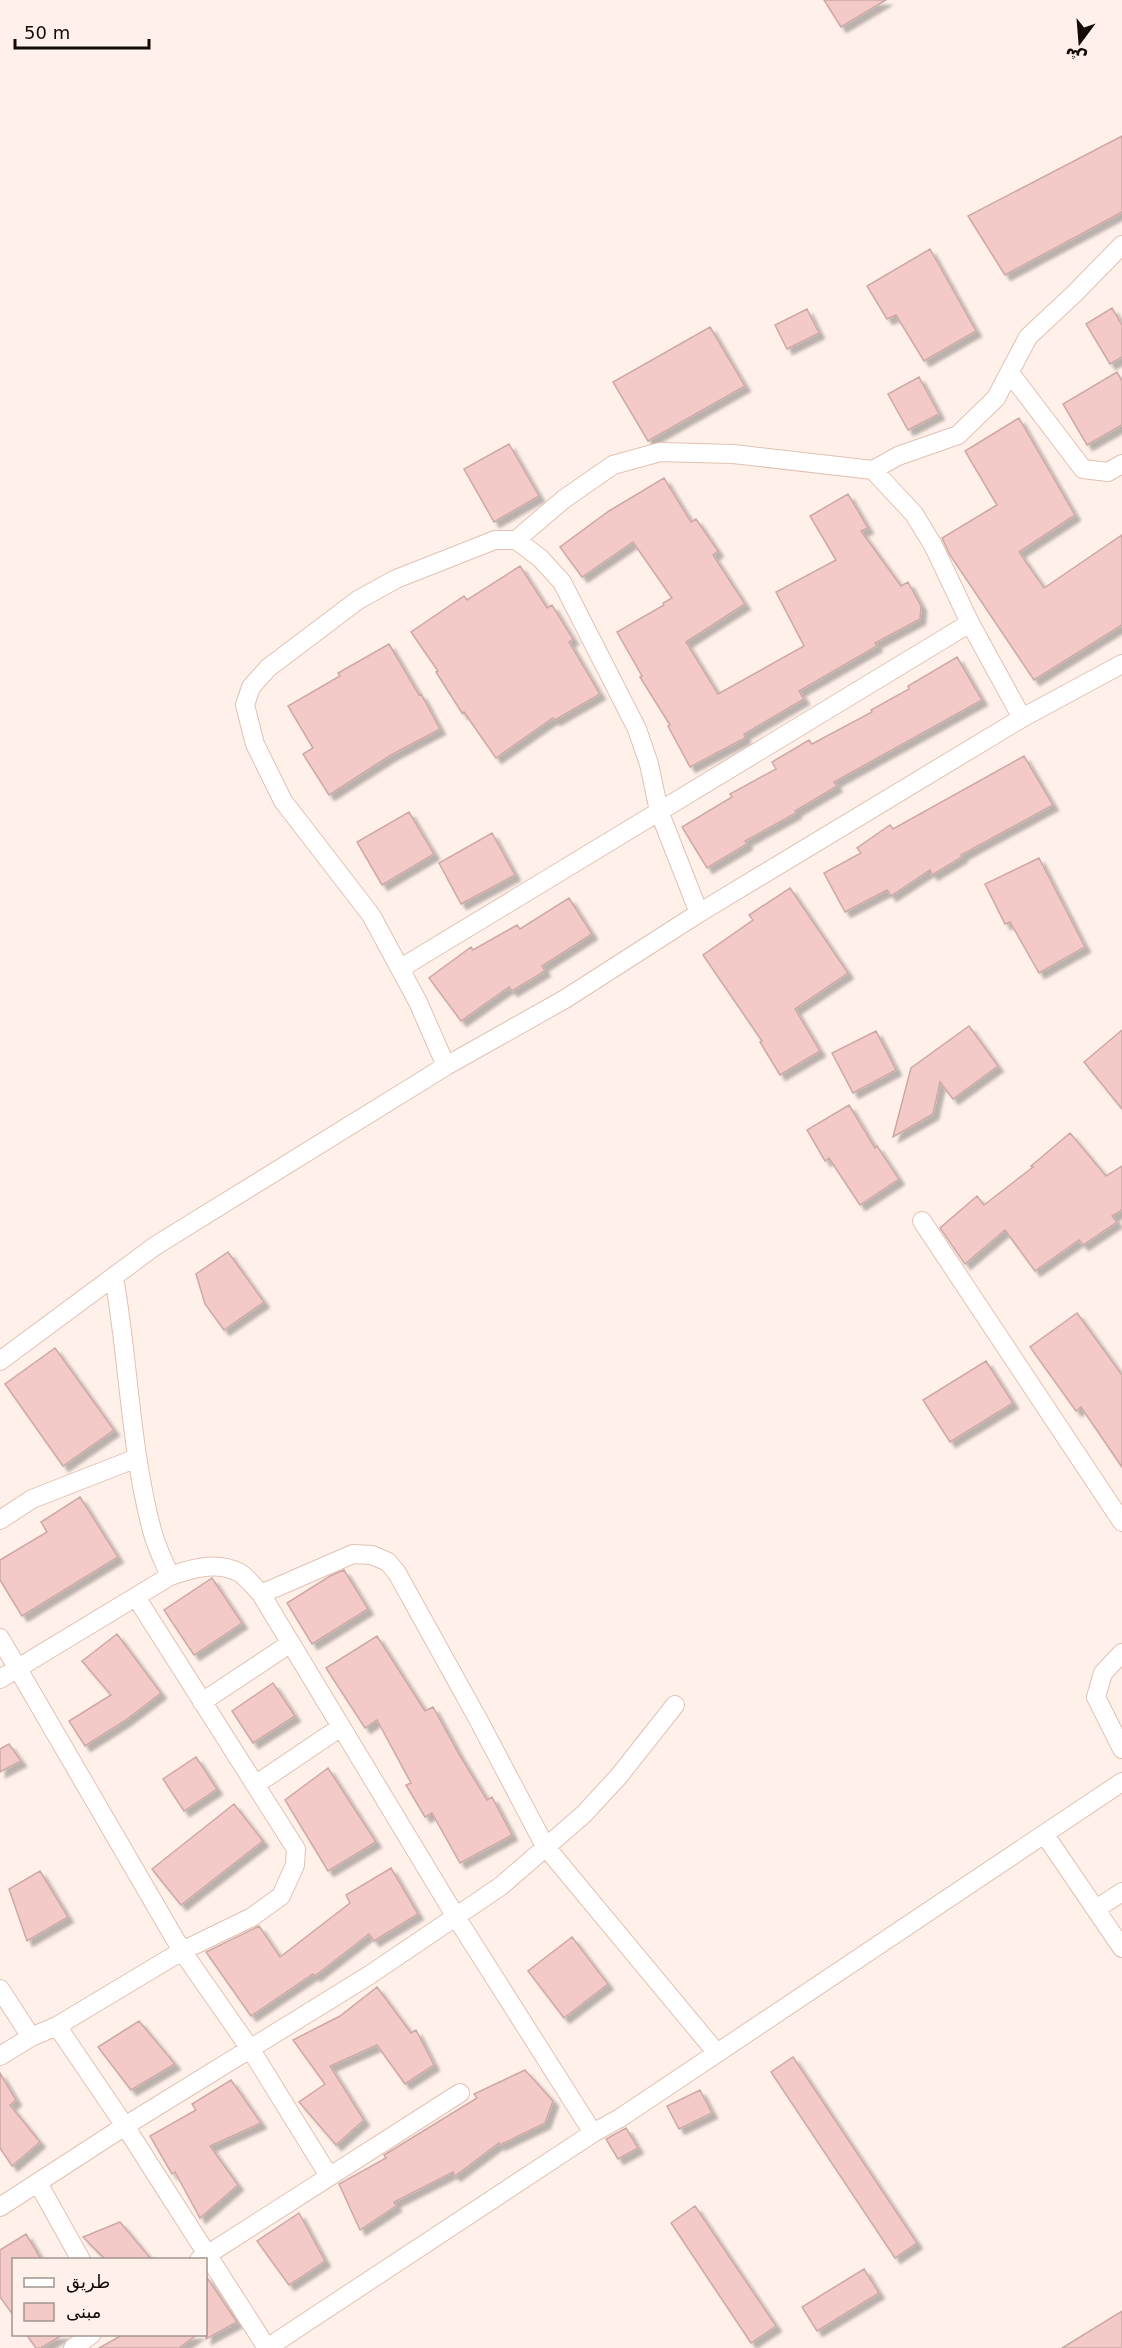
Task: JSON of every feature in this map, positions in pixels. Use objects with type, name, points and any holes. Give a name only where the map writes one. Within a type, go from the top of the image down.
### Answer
[{"type":"street","points":[[516,540],[564,499],[613,465],[660,452],[733,454],[873,470],[898,456],[958,435],[996,398],[1028,337],[1122,245]]},
{"type":"street","points":[[1010,373],[1083,469],[1108,472],[1122,464]]},
{"type":"street","points":[[873,470],[914,514],[933,545],[970,623],[1022,718]]},
{"type":"street","points":[[446,1066],[401,968],[371,915],[283,801],[255,744],[245,705],[251,687],[268,668],[366,595],[396,579],[495,540],[516,540],[540,558],[562,582],[637,729],[649,764],[659,811],[699,914]]},
{"type":"street","points":[[401,968],[970,623]]},
{"type":"street","points":[[0,1361],[155,1246],[446,1066],[565,999],[699,914],[1022,718],[1122,664]]},
{"type":"street","points":[[922,1221],[1122,1522]]},
{"type":"street","points":[[114,1277],[121,1316],[137,1458],[153,1535],[170,1576]]},
{"type":"street","points":[[0,1520],[32,1499],[96,1472],[137,1458]]},
{"type":"street","points":[[261,1594],[353,1554],[372,1556],[388,1562],[398,1573],[545,1846],[716,2052]]},
{"type":"street","points":[[0,1679],[170,1576],[195,1567],[217,1566],[241,1574],[261,1594],[456,1917],[592,2133]]},
{"type":"street","points":[[0,2056],[31,2037],[57,2026],[182,1951],[252,1917],[280,1896],[287,1886],[295,1865],[296,1850],[136,1597]]},
{"type":"street","points":[[0,1638],[182,1951],[251,2050],[329,2176]]},
{"type":"street","points":[[202,1702],[291,1643]]},
{"type":"street","points":[[1122,1653],[1103,1672],[1096,1697],[1122,1749]]},
{"type":"street","points":[[0,2207],[125,2126],[251,2050],[501,1886],[584,1814],[675,1705]]},
{"type":"street","points":[[255,1785],[341,1726]]},
{"type":"street","points":[[207,2263],[267,2348],[592,2133],[620,2118],[1122,1782]]},
{"type":"street","points":[[1045,1835],[1122,1948]]},
{"type":"street","points":[[1096,1909],[1122,1892]]},
{"type":"street","points":[[0,1989],[31,2037]]},
{"type":"street","points":[[57,2026],[125,2126],[203,2257],[460,2093]]},
{"type":"street","points":[[38,2183],[80,2258]]},
{"type":"street","points":[[73,2348],[89,2336]]},
{"type":"building","points":[[824,0],[886,0],[841,27]]},
{"type":"building","points":[[1122,136],[1122,212],[1005,275],[968,216]]},
{"type":"building","points":[[930,249],[976,331],[924,361],[896,315],[887,319],[867,286]]},
{"type":"building","points":[[1112,308],[1122,325],[1122,357],[1110,364],[1086,324]]},
{"type":"building","points":[[807,309],[819,333],[787,349],[775,325]]},
{"type":"building","points":[[710,327],[745,386],[648,441],[613,382]]},
{"type":"building","points":[[1117,372],[1122,381],[1122,425],[1087,445],[1063,404]]},
{"type":"building","points":[[919,377],[939,414],[908,430],[888,394]]},
{"type":"building","points":[[1019,418],[1075,515],[1019,552],[1044,588],[1122,535],[1122,625],[1034,680],[950,555],[942,538],[997,505],[965,451]]},
{"type":"building","points":[[509,444],[539,496],[494,522],[464,469]]},
{"type":"building","points":[[664,478],[691,522],[696,519],[718,551],[713,555],[745,604],[686,642],[718,694],[804,646],[776,592],[836,560],[810,516],[848,494],[868,528],[861,531],[901,586],[908,582],[921,606],[920,619],[875,643],[877,646],[799,691],[804,699],[744,734],[745,738],[690,767],[668,726],[670,725],[640,677],[642,676],[617,632],[672,598],[633,542],[582,577],[560,547],[609,511]]},
{"type":"building","points":[[520,566],[547,608],[552,605],[573,639],[569,642],[600,694],[555,720],[553,718],[496,758],[464,712],[462,713],[436,672],[438,671],[411,632],[464,596],[467,600]]},
{"type":"building","points":[[389,644],[440,729],[391,755],[329,795],[303,754],[313,748],[288,706],[340,676],[338,673]]},
{"type":"building","points":[[957,657],[982,700],[834,782],[837,786],[795,811],[796,813],[745,841],[747,844],[707,868],[682,827],[732,797],[730,794],[776,769],[772,762],[809,740],[812,744],[872,712],[871,710],[909,689],[908,686]]},
{"type":"building","points":[[1024,756],[1053,805],[961,855],[962,857],[932,875],[930,870],[891,896],[887,890],[845,912],[824,873],[861,853],[857,848],[890,825],[893,829]]},
{"type":"building","points":[[409,812],[434,854],[382,885],[357,842]]},
{"type":"building","points":[[492,833],[515,875],[461,904],[439,863]]},
{"type":"building","points":[[1039,858],[1085,947],[1039,973],[1010,922],[1005,924],[985,884]]},
{"type":"building","points":[[790,888],[848,973],[795,1009],[820,1051],[780,1075],[760,1042],[762,1041],[703,955],[753,920],[749,915]]},
{"type":"building","points":[[569,898],[592,934],[542,966],[545,971],[512,991],[509,987],[461,1021],[429,978],[471,947],[473,950],[517,925],[520,929]]},
{"type":"building","points":[[969,1026],[998,1066],[953,1099],[940,1082],[933,1114],[893,1137],[911,1068]]},
{"type":"building","points":[[1122,1030],[1122,1109],[1084,1062]]},
{"type":"building","points":[[876,1031],[896,1070],[853,1093],[832,1053]]},
{"type":"building","points":[[849,1105],[875,1148],[877,1146],[899,1179],[860,1205],[829,1158],[825,1161],[807,1130]]},
{"type":"building","points":[[1070,1133],[1106,1176],[1122,1166],[1122,1210],[1112,1216],[1117,1222],[1083,1245],[1079,1240],[1035,1271],[1005,1230],[965,1264],[940,1228],[977,1196],[984,1205],[1033,1167],[1031,1166]]},
{"type":"building","points":[[228,1252],[264,1302],[224,1330],[205,1304],[196,1274]]},
{"type":"building","points":[[1077,1313],[1122,1375],[1122,1467],[1081,1407],[1076,1411],[1030,1347]]},
{"type":"building","points":[[55,1348],[114,1430],[63,1466],[5,1384]]},
{"type":"building","points":[[986,1361],[1013,1403],[950,1442],[923,1400]]},
{"type":"building","points":[[80,1497],[118,1557],[22,1616],[0,1580],[0,1560],[47,1532],[41,1522]]},
{"type":"building","points":[[344,1570],[368,1609],[312,1644],[287,1603],[330,1576]]},
{"type":"building","points":[[212,1578],[242,1623],[194,1655],[164,1610]]},
{"type":"building","points":[[117,1634],[161,1693],[126,1720],[85,1746],[69,1721],[111,1695],[82,1661]]},
{"type":"building","points":[[377,1636],[425,1711],[433,1707],[487,1800],[492,1797],[512,1835],[460,1863],[432,1813],[425,1817],[406,1785],[411,1783],[377,1720],[365,1728],[326,1668]]},
{"type":"building","points":[[273,1683],[295,1716],[253,1743],[232,1711]]},
{"type":"building","points":[[9,1744],[21,1761],[0,1772],[0,1749]]},
{"type":"building","points":[[196,1757],[217,1789],[184,1811],[163,1779]]},
{"type":"building","points":[[328,1768],[376,1842],[328,1871],[285,1800]]},
{"type":"building","points":[[234,1804],[263,1841],[181,1905],[152,1869]]},
{"type":"building","points":[[391,1868],[418,1914],[374,1941],[369,1934],[315,1976],[313,1974],[251,2016],[206,1952],[259,1926],[280,1957],[350,1903],[346,1895]]},
{"type":"building","points":[[40,1871],[68,1917],[27,1941],[9,1889]]},
{"type":"building","points":[[572,1937],[608,1984],[564,2018],[528,1971]]},
{"type":"building","points":[[377,1987],[411,2033],[416,2030],[434,2065],[405,2084],[377,2045],[330,2066],[364,2120],[336,2145],[299,2102],[325,2084],[293,2040],[340,2016]]},
{"type":"building","points":[[139,2021],[175,2064],[131,2090],[98,2047]]},
{"type":"building","points":[[793,2057],[917,2243],[895,2258],[771,2072]]},
{"type":"building","points":[[525,2070],[553,2101],[545,2123],[500,2145],[499,2143],[455,2176],[453,2172],[394,2202],[396,2206],[360,2230],[339,2184],[386,2158],[384,2155],[477,2098],[474,2094]]},
{"type":"building","points":[[0,2073],[16,2100],[10,2105],[40,2142],[12,2166],[0,2148]]},
{"type":"building","points":[[231,2080],[261,2123],[210,2146],[238,2185],[200,2218],[175,2172],[172,2174],[150,2136],[196,2110],[192,2104]]},
{"type":"building","points":[[700,2090],[712,2113],[679,2129],[667,2106]]},
{"type":"building","points":[[626,2128],[638,2148],[618,2159],[606,2139]]},
{"type":"building","points":[[695,2206],[776,2326],[751,2343],[671,2223]]},
{"type":"building","points":[[299,2213],[325,2261],[289,2285],[257,2241]]},
{"type":"building","points":[[120,2222],[150,2258],[104,2258],[83,2237]]},
{"type":"building","points":[[26,2234],[40,2258],[12,2258],[12,2313],[0,2297],[0,2250]]},
{"type":"building","points":[[864,2269],[879,2293],[817,2331],[802,2307]]},
{"type":"building","points":[[207,2277],[237,2322],[206,2339],[207,2336]]},
{"type":"building","points":[[1122,2311],[1122,2348],[1062,2348]]},
{"type":"building","points":[[27,2336],[61,2336],[41,2348],[36,2348]]},
{"type":"building","points":[[120,2336],[195,2336],[179,2348],[99,2348]]}]
